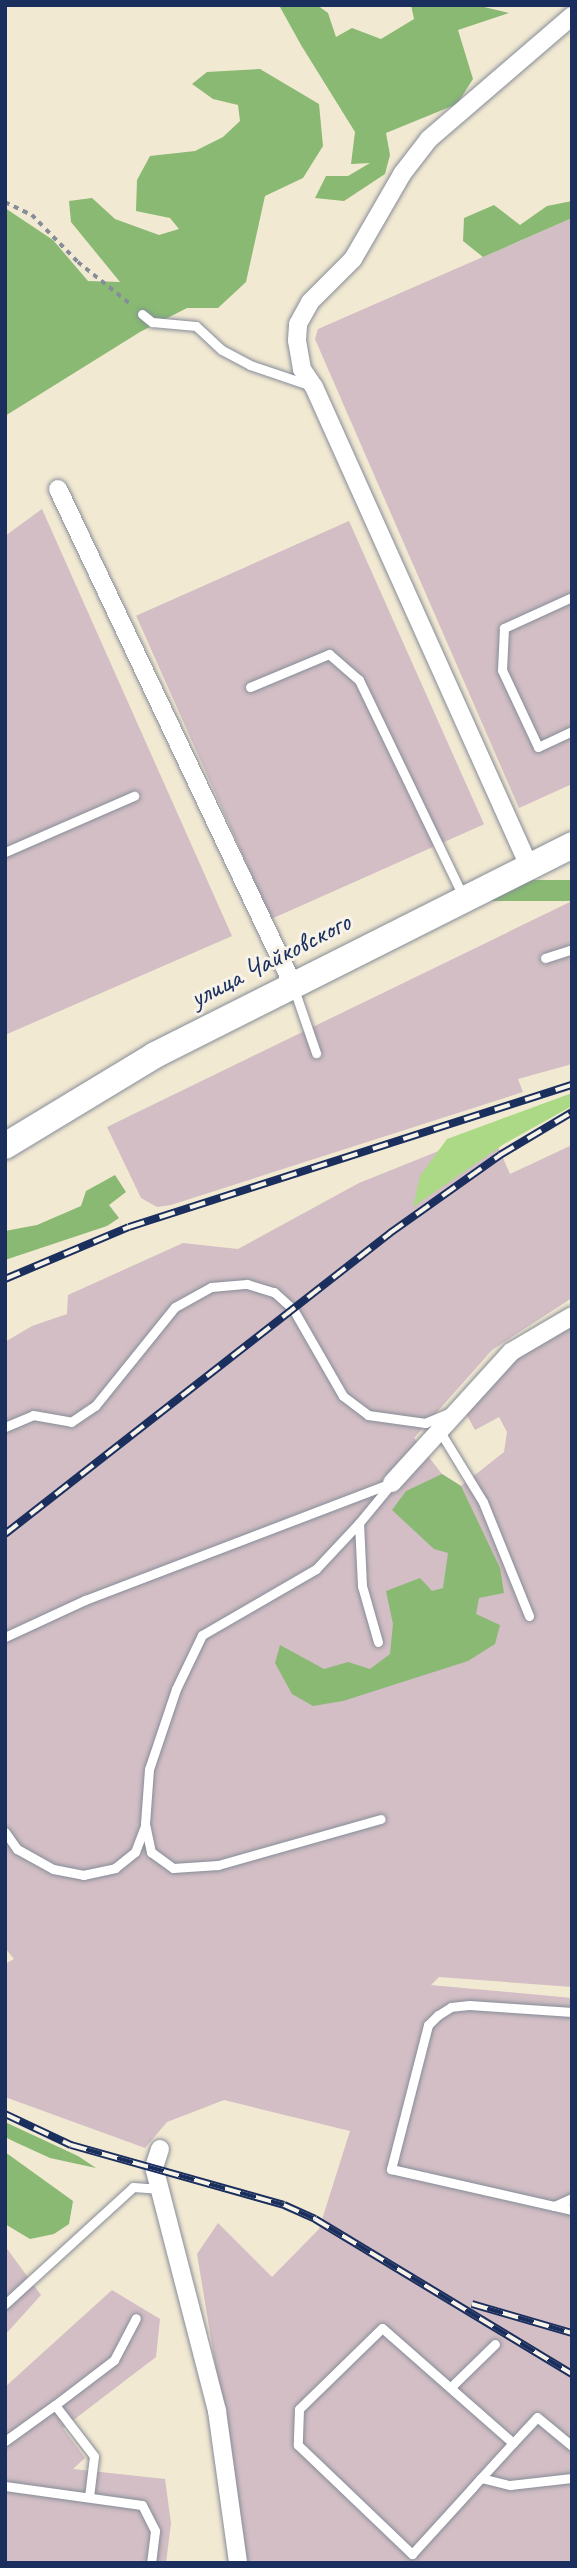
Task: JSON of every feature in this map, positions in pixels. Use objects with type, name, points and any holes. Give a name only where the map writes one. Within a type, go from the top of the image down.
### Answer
[{"type":"main road","name":"улица Чайковского","points":[[5,1146],[155,1055],[292,983],[572,845]]},
{"type":"street","points":[[529,866],[314,387],[302,369],[297,340],[298,324],[310,302],[354,259],[402,174],[429,139],[572,16]]},
{"type":"street","points":[[58,489],[292,983]]},
{"type":"street","points":[[392,1483],[511,1352],[572,1316]]},
{"type":"street","points":[[160,2150],[155,2167],[163,2189],[217,2411],[238,2563]]},
{"type":"lane","points":[[142,314],[152,322],[196,326],[222,350],[250,365],[314,387]]},
{"type":"lane","points":[[572,597],[504,628],[502,670],[538,747],[572,731]]},
{"type":"lane","points":[[250,687],[329,654],[359,680],[464,899]]},
{"type":"lane","points":[[5,852],[134,796]]},
{"type":"lane","points":[[545,958],[572,949]]},
{"type":"lane","points":[[292,983],[316,1053]]},
{"type":"lane","points":[[5,1427],[33,1415],[71,1422],[95,1406],[175,1307],[211,1287],[247,1284],[274,1292],[293,1308],[343,1396],[368,1415],[425,1423],[459,1409]]},
{"type":"lane","points":[[439,1430],[483,1502],[529,1616]]},
{"type":"lane","points":[[5,1832],[17,1849],[52,1869],[83,1875],[115,1868],[135,1853],[145,1824],[149,1769],[176,1689],[202,1635],[316,1569],[392,1483]]},
{"type":"lane","points":[[5,1637],[86,1600],[392,1483]]},
{"type":"lane","points":[[359,1523],[362,1586],[378,1642]]},
{"type":"lane","points":[[145,1824],[151,1852],[173,1868],[218,1865],[381,1819]]},
{"type":"lane","points":[[572,2012],[469,2005],[451,2007],[438,2015],[428,2025],[391,2169],[572,2210]]},
{"type":"lane","points":[[5,2304],[133,2187],[163,2189]]},
{"type":"lane","points":[[554,2206],[572,2198]]},
{"type":"lane","points":[[5,2441],[114,2360],[136,2318]]},
{"type":"lane","points":[[513,2443],[452,2386],[382,2328],[299,2409],[298,2445],[412,2554],[537,2417],[572,2446]]},
{"type":"lane","points":[[452,2386],[495,2344]]},
{"type":"lane","points":[[55,2405],[94,2456],[89,2497]]},
{"type":"lane","points":[[481,2478],[510,2485],[572,2478]]},
{"type":"lane","points":[[5,2486],[142,2505],[155,2530],[151,2563]]},
{"type":"path","points":[[5,202],[32,215],[78,262],[142,314]]},
{"type":"shaded area","points":[[572,218],[572,784],[519,808],[315,339],[318,329]]},
{"type":"shaded area","points":[[42,509],[232,936],[5,1035],[5,536]]},
{"type":"shaded area","points":[[349,521],[484,824],[271,919],[136,616]]},
{"type":"shaded area","points":[[572,901],[572,1064],[518,1079],[523,1092],[171,1205],[157,1207],[141,1198],[107,1127]]},
{"type":"shaded area","points":[[493,1135],[510,1174],[572,1145],[572,1298],[492,1350],[414,1438],[442,1474],[461,1486],[504,1452],[507,1432],[499,1417],[475,1430],[464,1410],[511,1361],[572,1327],[572,1987],[439,1977],[431,1985],[572,1998],[572,2563],[248,2563],[197,2254],[218,2223],[272,2277],[319,2229],[350,2131],[224,2100],[167,2122],[145,2148],[5,2097],[5,1964],[14,1959],[5,1948],[5,1342],[32,1326],[67,1314],[68,1295],[183,1243],[238,1249],[359,1183],[461,1142]]},
{"type":"shaded area","points":[[5,2246],[41,2295],[5,2335]]},
{"type":"shaded area","points":[[112,2290],[160,2319],[156,2357],[63,2428],[85,2458],[73,2469],[165,2479],[171,2523],[166,2563],[5,2563],[5,2387]]},
{"type":"green space","points":[[317,5],[328,13],[336,37],[352,28],[381,39],[414,19],[411,5],[476,5],[509,13],[458,30],[473,79],[457,104],[386,133],[390,155],[385,174],[344,201],[315,198],[326,176],[348,176],[370,163],[351,164],[355,132],[301,45],[280,7]]},
{"type":"green space","points":[[260,69],[319,104],[323,146],[303,178],[265,196],[246,282],[218,308],[187,308],[140,332],[5,416],[5,208],[53,240],[88,281],[120,282],[71,222],[69,201],[92,198],[115,219],[159,235],[179,229],[170,218],[136,211],[137,180],[150,156],[195,151],[223,137],[240,121],[238,105],[213,99],[192,84],[207,72]]},
{"type":"green space","points":[[572,201],[572,218],[483,257],[463,241],[464,218],[494,205],[520,225],[547,206]]},
{"type":"green space","points":[[472,880],[572,880],[572,901],[472,901]]},
{"type":"green space","points":[[572,1093],[572,1106],[504,1144],[413,1207],[420,1176],[447,1139]]},
{"type":"green space","points":[[115,1175],[126,1192],[109,1205],[119,1218],[107,1226],[5,1260],[5,1231],[37,1225],[81,1206],[86,1191]]},
{"type":"green space","points":[[442,1474],[461,1486],[500,1568],[504,1593],[479,1598],[476,1614],[500,1625],[495,1644],[468,1661],[343,1701],[313,1706],[292,1694],[275,1663],[280,1645],[324,1669],[348,1662],[370,1669],[390,1654],[393,1624],[386,1591],[420,1578],[432,1591],[443,1588],[448,1553],[434,1549],[392,1510],[406,1491]]},
{"type":"green space","points":[[5,2122],[78,2156],[96,2168],[50,2158],[5,2137]]},
{"type":"green space","points":[[5,2152],[73,2201],[69,2224],[54,2234],[30,2239],[5,2224]]},
{"type":"railway","points":[[5,1279],[129,1227],[572,1085]]},
{"type":"railway","points":[[5,1534],[390,1233],[500,1155],[572,1112]]},
{"type":"railway","points":[[5,2114],[71,2145],[284,2205],[315,2219],[572,2374]]},
{"type":"railway","points":[[472,2304],[572,2333]]}]
